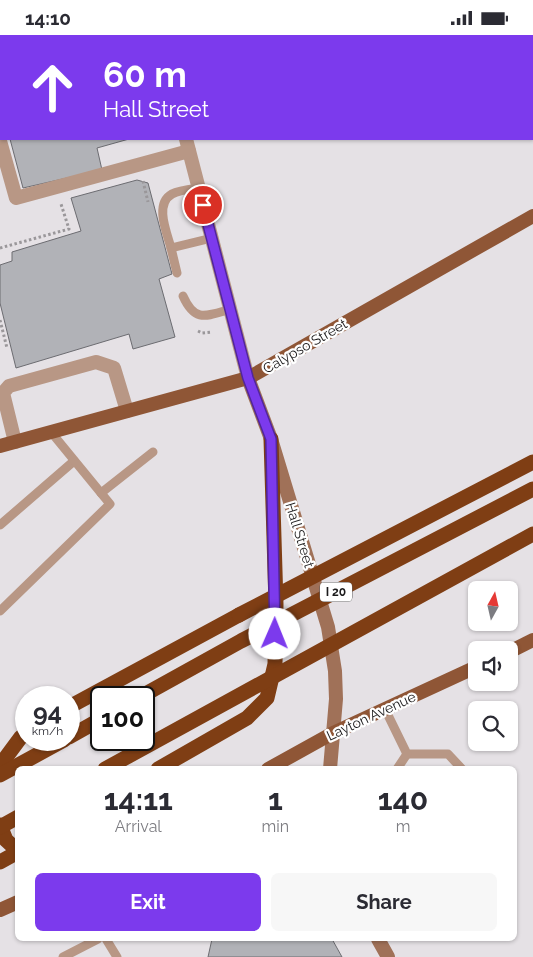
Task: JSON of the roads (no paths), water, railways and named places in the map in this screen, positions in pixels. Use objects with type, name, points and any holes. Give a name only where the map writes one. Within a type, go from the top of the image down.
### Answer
[{"type":"highway","points":[[164,765],[247,718],[268,698],[275,664],[276,613],[271,439]]},
{"type":"highway","points":[[80,701],[239,615],[533,462]]},
{"type":"highway","name":"I 20","points":[[155,689],[240,641],[533,489]]},
{"type":"highway","points":[[110,766],[533,534]]},
{"type":"highway","points":[[0,767],[15,744]]},
{"type":"highway","points":[[16,766],[44,751]]},
{"type":"highway","points":[[0,775],[15,767]]},
{"type":"highway","points":[[15,818],[0,826],[6,840],[15,848]]},
{"type":"highway","points":[[0,862],[15,853]]},
{"type":"main road","name":"Calypso Street","points":[[0,446],[248,378],[533,216]]},
{"type":"main road","name":"Hall Street","points":[[248,378],[271,439],[328,627],[335,671],[336,699],[330,766]]},
{"type":"main road","points":[[518,648],[533,640]]},
{"type":"main road","name":"Layton Avenue","points":[[273,766],[333,733],[468,671]]},
{"type":"main road","points":[[0,910],[15,902]]},
{"type":"main road","points":[[383,941],[388,957]]},
{"type":"street","points":[[0,141],[16,198],[188,145]]},
{"type":"street","name":"Hall Street","points":[[188,145],[248,378]]},
{"type":"street","points":[[15,442],[3,393],[9,386],[26,381],[96,362],[114,368],[127,411]]},
{"type":"lane","points":[[177,273],[162,213],[165,201],[172,193],[199,188]]},
{"type":"lane","points":[[172,248],[212,238]]},
{"type":"lane","points":[[183,296],[189,309],[198,314],[208,316],[231,309]]},
{"type":"lane","points":[[0,611],[110,505],[51,432]]},
{"type":"lane","points":[[101,493],[153,452]]},
{"type":"lane","points":[[0,525],[74,461]]},
{"type":"lane","points":[[385,709],[408,754]]},
{"type":"lane","points":[[399,766],[408,754]]},
{"type":"lane","points":[[408,754],[448,754],[459,766]]},
{"type":"lane","points":[[63,957],[94,941]]},
{"type":"lane","points":[[107,941],[117,957]]}]
